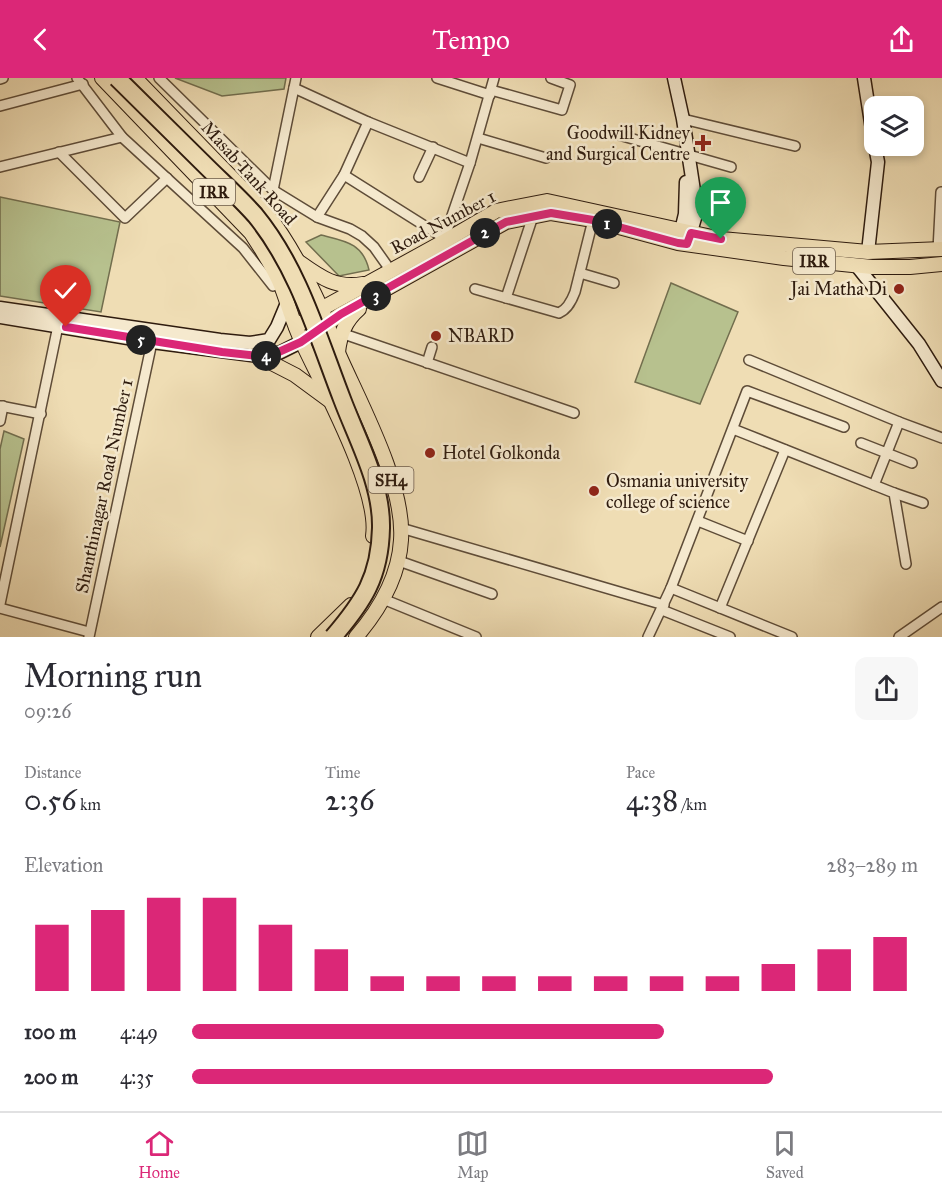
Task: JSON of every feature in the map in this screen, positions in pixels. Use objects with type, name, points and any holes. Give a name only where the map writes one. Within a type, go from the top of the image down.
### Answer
[{"type":"highway","points":[[117,78],[231,191],[271,237],[301,293],[367,463],[377,496],[381,527],[378,557],[370,584],[358,607],[333,637]]},
{"type":"highway","points":[[128,78],[252,203],[278,235],[305,286],[362,424],[386,498],[391,530],[389,560],[364,613],[345,637]]},
{"type":"main road","name":"IRR","points":[[102,78],[251,233],[272,267],[301,342]]},
{"type":"main road","name":"Masab Tank Road","points":[[135,78],[267,214],[285,237],[321,309],[371,423],[395,491],[401,528],[399,561],[383,599],[356,637]]},
{"type":"main road","points":[[674,78],[688,158],[684,238]]},
{"type":"main road","points":[[864,78],[867,96]]},
{"type":"main road","points":[[134,110],[149,93]]},
{"type":"main road","points":[[868,252],[877,156]]},
{"type":"main road","name":"Road Number 1","points":[[296,327],[321,309],[496,211],[547,201],[684,238],[721,239],[868,252],[940,249]]},
{"type":"main road","name":"Road Number 1","points":[[301,342],[327,323],[506,222],[551,213],[784,258],[856,266],[910,267],[942,264]]},
{"type":"main road","name":"IRR","points":[[297,260],[334,284],[351,286],[370,282]]},
{"type":"main road","points":[[856,266],[919,344],[942,381]]},
{"type":"main road","points":[[338,352],[341,333],[356,311],[378,295]]},
{"type":"main road","points":[[0,317],[59,321],[250,343],[269,340],[287,303]]},
{"type":"main road","points":[[0,308],[152,342],[258,356],[279,353],[301,342]]},
{"type":"main road","name":"SH4","points":[[301,342],[330,401],[368,494],[374,530],[367,574],[351,606],[318,637]]},
{"type":"main road","points":[[258,356],[295,375],[330,401]]},
{"type":"main road","points":[[336,415],[361,402]]},
{"type":"main road","points":[[344,434],[371,423]]},
{"type":"street","points":[[159,78],[273,190],[317,217],[362,236],[374,247],[391,271]]},
{"type":"street","points":[[437,78],[562,110],[570,85],[551,78]]},
{"type":"street","points":[[344,175],[443,240],[478,138],[494,78]]},
{"type":"street","points":[[0,106],[80,81],[122,137],[243,248],[273,286]]},
{"type":"street","points":[[273,190],[295,83],[368,122],[470,163]]},
{"type":"street","points":[[683,119],[795,146]]},
{"type":"street","points":[[317,217],[344,175],[368,122]]},
{"type":"street","points":[[619,135],[688,158],[731,167]]},
{"type":"street","points":[[0,167],[122,137]]},
{"type":"street","points":[[478,138],[546,158]]},
{"type":"street","points":[[420,177],[433,147]]},
{"type":"street","points":[[59,152],[125,218],[167,178]]},
{"type":"street","points":[[940,249],[941,192]]},
{"type":"street","points":[[506,298],[533,216]]},
{"type":"street","points":[[475,289],[562,312],[571,302],[593,220]]},
{"type":"street","points":[[580,273],[614,283]]},
{"type":"street","points":[[59,321],[0,606],[89,635]]},
{"type":"street","points":[[341,333],[427,363],[460,369],[574,413]]},
{"type":"street","name":"Shanthinagar Road Number 1","points":[[89,635],[152,342]]},
{"type":"street","points":[[427,363],[432,347]]},
{"type":"street","points":[[749,360],[899,423],[942,438]]},
{"type":"street","points":[[648,637],[663,608],[747,392],[844,427]]},
{"type":"street","points":[[0,421],[2,406],[41,414]]},
{"type":"street","points":[[874,485],[899,423]]},
{"type":"street","points":[[733,429],[923,503]]},
{"type":"street","points":[[861,443],[912,463]]},
{"type":"street","points":[[720,608],[785,450]]},
{"type":"street","points":[[894,493],[906,564]]},
{"type":"street","points":[[698,521],[748,541]]},
{"type":"street","points":[[401,528],[663,608],[730,637]]},
{"type":"street","points":[[399,561],[492,594]]},
{"type":"street","points":[[671,588],[792,637]]},
{"type":"street","points":[[383,599],[476,637]]},
{"type":"street","points":[[899,637],[942,607]]},
{"type":"green space","points":[[175,78],[286,78],[284,89],[222,96]]},
{"type":"green space","points":[[0,197],[120,222],[101,312],[0,296]]},
{"type":"green space","points":[[321,235],[345,242],[358,249],[369,270],[339,276],[306,242]]},
{"type":"green space","points":[[671,283],[738,312],[700,404],[635,382]]},
{"type":"green space","points":[[4,431],[24,439],[0,547],[0,449]]},
{"type":"place","name":"Goodwill Kidney and Surgical Centre","points":[[703,143]]},
{"type":"place","name":"Jai Matha Di","points":[[899,289]]},
{"type":"place","name":"NBARD","points":[[436,336]]},
{"type":"place","name":"Hotel Golkonda","points":[[430,453]]},
{"type":"place","name":"Osmania university college of science","points":[[594,491]]},
{"type":"route","points":[[66,327],[222,352],[258,356],[272,355],[301,342],[341,314],[506,222],[551,213],[593,220],[678,243],[687,244],[691,233],[721,239]]}]
